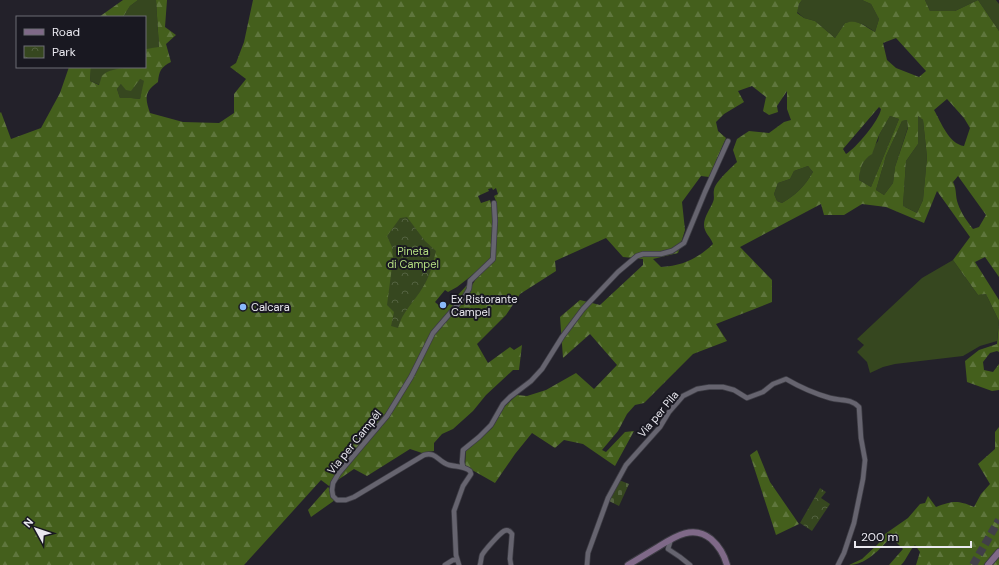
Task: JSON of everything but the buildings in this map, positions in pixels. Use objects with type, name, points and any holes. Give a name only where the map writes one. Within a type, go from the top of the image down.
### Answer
[{"type":"street","points":[[459,565],[457,560],[454,511],[462,486],[471,474],[470,471],[463,467],[463,450],[491,425],[510,397],[531,381],[542,369],[562,337],[583,309],[618,272],[643,254],[662,254],[672,251],[684,243],[704,192],[728,141]]},
{"type":"street","name":"Via per Campél","points":[[463,467],[449,465],[432,454],[429,454],[424,455],[367,491],[349,500],[339,501],[332,493],[333,483],[339,473],[387,416],[411,377],[433,333],[465,296],[469,289],[470,281],[493,259],[495,221],[494,203]]},
{"type":"street","name":"Via per Pila","points":[[587,565],[588,553],[616,481],[626,465],[660,427],[669,412],[683,396],[696,389],[722,387],[734,390],[747,398],[763,392],[773,384],[786,379],[792,383],[830,398],[853,402],[859,407],[861,438],[865,460],[863,479],[854,522],[844,553],[838,565]]},
{"type":"street","points":[[480,565],[482,555],[485,551],[504,531],[509,530],[512,534],[511,565]]},
{"type":"street","points":[[628,565],[679,534],[695,532],[708,537],[717,544],[727,565]]},
{"type":"street","points":[[671,538],[668,549],[690,565]]},
{"type":"street","points":[[988,565],[999,552]]},
{"type":"street","points":[[445,565],[453,560],[457,560]]},
{"type":"green space","points":[[123,0],[138,0],[130,6],[124,16],[100,16]]},
{"type":"green space","points":[[138,0],[156,0],[159,48],[146,49],[146,16],[124,16],[130,6]]},
{"type":"green space","points":[[156,0],[167,0],[165,27],[176,35],[166,44],[171,62],[161,70],[158,82],[148,92],[147,103],[150,113],[183,122],[219,123],[234,113],[234,94],[246,79],[230,67],[236,63],[244,42],[253,0],[802,0],[799,4],[797,13],[804,18],[815,21],[835,38],[845,23],[850,22],[861,24],[875,32],[879,19],[871,4],[862,0],[925,0],[930,11],[955,11],[978,0],[999,31],[999,277],[985,257],[975,262],[999,300],[999,321],[986,294],[978,295],[953,260],[970,237],[937,191],[924,223],[886,207],[862,204],[844,215],[824,215],[821,204],[740,247],[772,280],[772,302],[716,324],[727,341],[693,354],[644,403],[635,405],[627,414],[618,431],[602,450],[606,452],[625,432],[634,431],[615,466],[583,444],[564,440],[555,448],[532,433],[495,483],[465,466],[466,451],[492,428],[504,407],[517,395],[527,396],[546,390],[576,373],[594,389],[617,365],[590,334],[563,358],[560,317],[580,300],[600,305],[643,265],[643,259],[623,257],[606,238],[555,261],[556,271],[520,294],[506,315],[477,344],[488,363],[510,347],[514,350],[522,345],[519,370],[513,370],[486,395],[473,411],[453,429],[442,434],[434,443],[434,451],[422,453],[410,449],[367,476],[354,469],[329,486],[321,480],[244,565],[0,565],[0,113],[1,112],[11,139],[41,128],[60,93],[69,68],[91,68],[90,81],[99,85],[102,76],[110,71],[122,68],[146,68],[146,49],[159,47]],"holes":[[[896,38],[926,71],[919,77],[896,68],[887,60],[883,43]],[[140,79],[144,81],[140,99],[120,98],[117,89],[121,84],[126,90],[131,91]],[[752,86],[766,97],[763,111],[769,115],[778,112],[777,106],[787,91],[787,109],[791,120],[784,122],[769,133],[749,131],[737,139],[733,150],[737,162],[717,183],[714,192],[714,200],[704,222],[705,230],[713,244],[690,260],[676,265],[661,267],[653,259],[678,253],[685,230],[682,202],[701,176],[709,177],[726,138],[718,131],[716,122],[724,114],[744,102],[738,91]],[[947,99],[964,118],[970,128],[964,146],[954,141],[950,137],[934,110]],[[879,107],[881,109],[876,120],[866,134],[846,154],[843,149]],[[890,116],[899,119],[871,187],[859,180],[862,165],[872,154],[879,135]],[[918,116],[923,120],[927,157],[923,200],[917,213],[903,206],[906,161],[918,144]],[[907,120],[908,128],[895,167],[893,183],[884,195],[876,190],[886,156],[902,121]],[[808,166],[813,172],[796,193],[782,203],[777,201],[774,194],[778,183],[790,179],[794,171]],[[958,176],[986,215],[979,227],[973,229],[962,214],[957,201],[953,182]],[[492,188],[493,190],[496,188],[498,194],[494,196],[496,201],[491,203],[490,200],[481,203],[478,196],[489,191],[488,189]],[[475,273],[478,276],[472,285],[468,284],[444,310],[435,302],[445,290],[448,292]]]},
{"type":"green space","points":[[802,0],[862,0],[871,4],[879,19],[875,32],[861,24],[850,22],[845,23],[835,38],[815,21],[804,18],[797,12],[799,4]]},
{"type":"green space","points":[[925,0],[978,0],[955,11],[930,11]]},
{"type":"green space","points":[[978,0],[996,0],[999,4],[999,31]]},
{"type":"green space","points":[[91,68],[124,68],[100,85],[90,81]]},
{"type":"green space","points":[[140,79],[145,81],[140,99],[120,98],[117,89],[121,84]]},
{"type":"green space","points":[[917,115],[923,120],[927,157],[923,200],[917,213],[903,206],[906,161],[918,144]]},
{"type":"green space","points":[[890,116],[899,119],[871,187],[859,180],[860,170],[865,158],[878,141],[879,135]]},
{"type":"green space","points":[[907,120],[908,127],[895,167],[893,183],[884,195],[876,190],[886,156],[902,121]]},
{"type":"green space","points":[[808,166],[813,172],[803,186],[782,203],[777,201],[774,194],[778,183],[790,179],[794,171]]},
{"type":"green space","name":"Pineta di Campel","points":[[407,217],[425,241],[436,251],[425,283],[400,322],[398,328],[391,326],[394,312],[387,305],[393,259],[392,247],[387,236],[400,218]]},
{"type":"green space","points":[[953,260],[978,295],[986,294],[999,321],[997,341],[980,346],[963,356],[895,364],[883,367],[870,373],[867,362],[857,352],[864,345],[857,339],[922,278]]},
{"type":"green space","points":[[999,322],[999,352],[997,351],[990,353],[983,362],[984,370],[993,372],[999,364],[999,390],[992,391],[967,382],[965,361],[979,350],[997,344]]},
{"type":"green space","points":[[999,427],[999,565],[916,565],[920,552],[915,545],[901,565],[889,565],[903,549],[891,537],[872,556],[861,562],[849,565],[862,559],[878,544],[885,534],[908,518],[920,504],[925,503],[928,496],[936,507],[955,502],[974,507],[981,494],[990,484],[978,464],[995,449],[995,432]]},
{"type":"green space","points":[[757,450],[770,482],[799,524],[776,535],[750,455]]},
{"type":"green space","points":[[619,480],[629,484],[619,506],[609,501]]},
{"type":"green space","points":[[328,487],[330,489],[331,496],[335,500],[311,517],[308,510]]},
{"type":"green space","points":[[820,488],[826,492],[821,498],[830,504],[812,531],[800,523]]},
{"type":"tunnel","points":[[973,565],[999,520]]},
{"type":"place","name":"Ex Ristorante Campel","points":[[443,305]]},
{"type":"place","name":"Calcara","points":[[243,307]]}]
